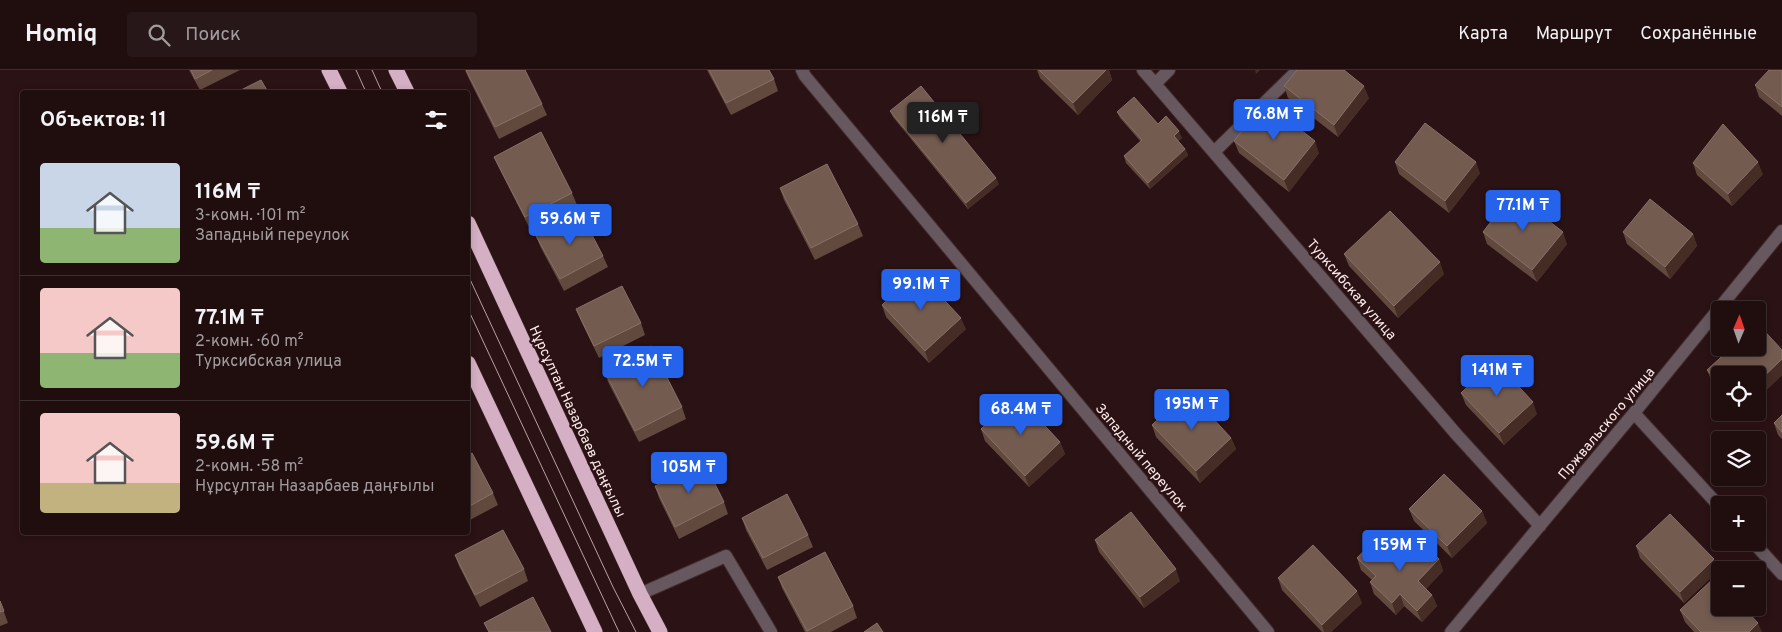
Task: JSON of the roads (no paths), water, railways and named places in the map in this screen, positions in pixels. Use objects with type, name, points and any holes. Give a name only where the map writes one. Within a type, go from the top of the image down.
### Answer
[{"type":"highway","points":[[329,70],[339,90]]},
{"type":"highway","points":[[396,70],[406,90]]},
{"type":"highway","name":"Нұрсұлтан Назарбаев даңғылы","points":[[470,227],[640,594],[660,632]]},
{"type":"highway","points":[[470,367],[595,632]]},
{"type":"street","name":"Западный переулок","points":[[802,70],[805,76],[1268,632]]},
{"type":"street","name":"Турксибская улица","points":[[1143,70],[1457,435],[1540,526]]},
{"type":"street","points":[[1155,84],[1170,70]]},
{"type":"street","points":[[1214,152],[1298,70]]},
{"type":"street","name":"Пржвальского улица","points":[[1451,632],[1634,413],[1782,230]]},
{"type":"street","points":[[1634,413],[1711,497]]},
{"type":"street","points":[[1761,551],[1782,574]]},
{"type":"street","points":[[640,594],[726,556],[771,632]]},
{"type":"tram line","points":[[356,70],[365,90]]},
{"type":"tram line","points":[[372,70],[381,90]]},
{"type":"tram line","points":[[470,279],[613,587],[636,632]]},
{"type":"tram line","points":[[470,313],[619,632]]}]
